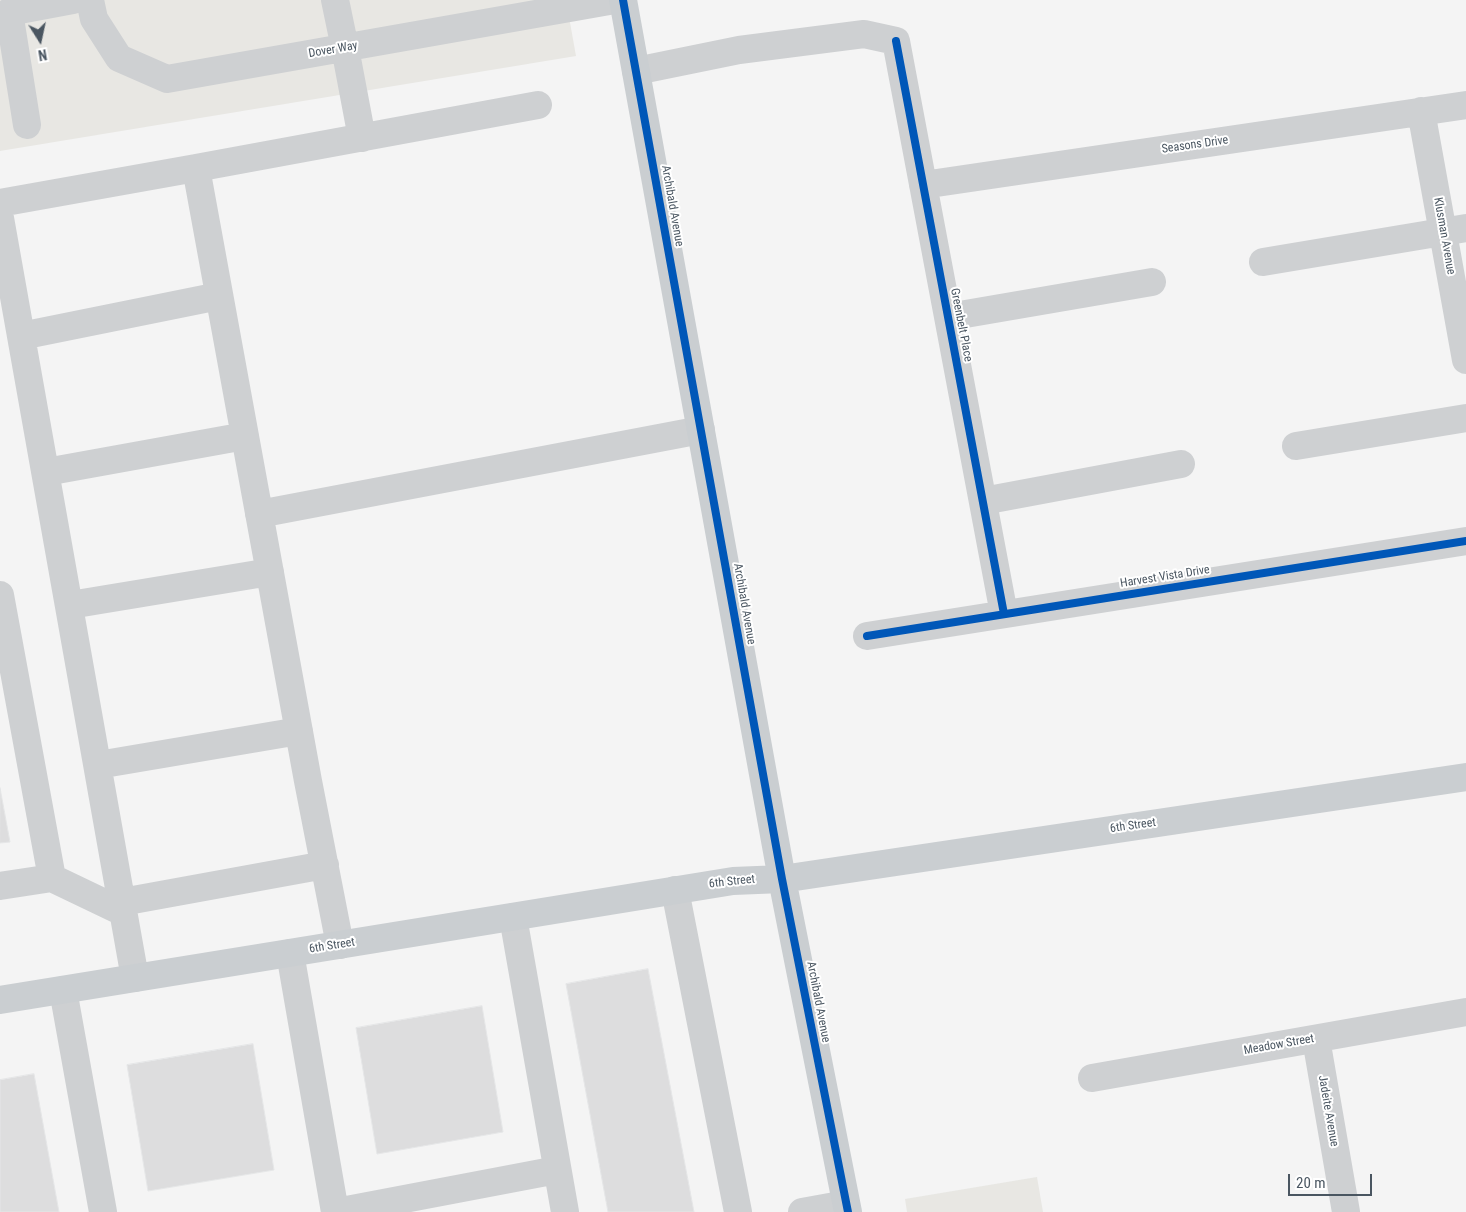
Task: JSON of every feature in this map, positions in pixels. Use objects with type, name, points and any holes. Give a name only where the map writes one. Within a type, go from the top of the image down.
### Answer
[{"type":"main road","name":"Archibald Avenue","points":[[624,0],[782,878],[847,1208]]},
{"type":"main road","name":"6th Street","points":[[0,1000],[733,881],[782,878],[1466,776]]},
{"type":"street","points":[[27,124],[9,12],[72,0]]},
{"type":"street","name":"Dover Way","points":[[90,0],[94,19],[119,58],[167,80],[615,0]]},
{"type":"street","points":[[335,0],[346,48],[362,138]]},
{"type":"street","name":"Greenbelt Place","points":[[636,71],[739,50],[864,34],[896,41],[1004,614]]},
{"type":"street","points":[[0,203],[538,105]]},
{"type":"street","name":"Seasons Drive","points":[[923,185],[1466,105]]},
{"type":"street","name":"Klusman Avenue","points":[[1421,111],[1455,230],[1466,360]]},
{"type":"street","points":[[196,168],[340,945]]},
{"type":"street","points":[[0,218],[135,978]]},
{"type":"street","points":[[1263,262],[1455,230]]},
{"type":"street","points":[[948,317],[1152,282]]},
{"type":"street","points":[[21,336],[219,296]]},
{"type":"street","points":[[1296,446],[1466,418]]},
{"type":"street","points":[[259,514],[701,430]]},
{"type":"street","points":[[46,472],[245,436]]},
{"type":"street","points":[[983,501],[1181,464]]},
{"type":"street","name":"Harvest Vista Drive","points":[[867,636],[1466,540]]},
{"type":"street","points":[[70,606],[270,572]]},
{"type":"street","points":[[0,595],[52,878]]},
{"type":"street","points":[[98,765],[299,731]]},
{"type":"street","points":[[0,886],[52,878],[123,907],[325,865]]},
{"type":"street","points":[[675,890],[738,1212]]},
{"type":"street","points":[[512,917],[565,1212]]},
{"type":"street","points":[[290,953],[336,1212],[557,1170]]},
{"type":"street","points":[[63,990],[103,1212]]},
{"type":"street","name":"Meadow Street","points":[[1092,1078],[1466,1012]]},
{"type":"street","name":"Jadeite Avenue","points":[[1316,1039],[1346,1212]]},
{"type":"street","points":[[802,1212],[847,1208]]},
{"type":"shaded area","points":[[0,0],[566,0],[576,56],[0,151]]},
{"type":"shaded area","points":[[1037,1177],[1043,1212],[907,1212],[905,1199]]},
{"type":"building","points":[[0,788],[10,842],[0,843]]},
{"type":"building","points":[[648,969],[694,1212],[608,1212],[566,984]]},
{"type":"building","points":[[482,1006],[503,1132],[377,1154],[356,1028]]},
{"type":"building","points":[[253,1044],[274,1170],[148,1191],[127,1065]]},
{"type":"building","points":[[34,1074],[59,1212],[0,1212],[0,1080]]},
{"type":"cycle path","points":[[623,0],[782,879],[848,1212]]},
{"type":"cycle path","points":[[896,41],[1004,614]]},
{"type":"cycle path","points":[[867,636],[1466,541]]}]
